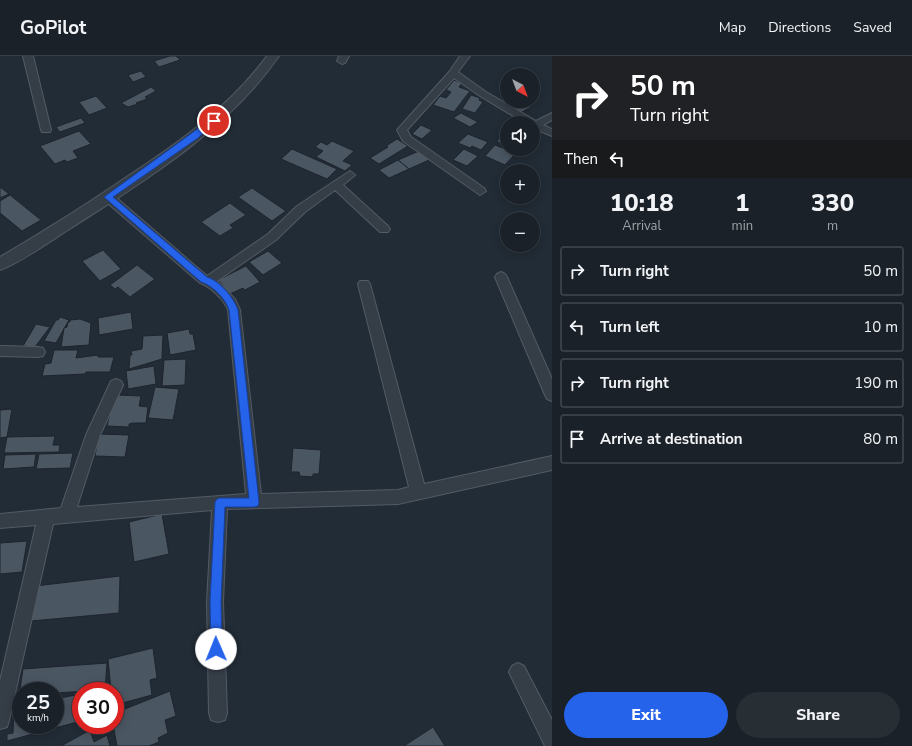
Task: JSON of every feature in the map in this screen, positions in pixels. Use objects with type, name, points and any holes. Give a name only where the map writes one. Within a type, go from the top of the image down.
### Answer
[{"type":"street","points":[[28,56],[46,130]]},
{"type":"street","points":[[0,264],[37,243],[108,197],[195,136],[232,106],[257,79],[273,56]]},
{"type":"street","points":[[465,56],[453,73],[402,130],[407,139],[480,191]]},
{"type":"street","points":[[453,73],[520,116]]},
{"type":"street","points":[[540,121],[552,116]]},
{"type":"street","points":[[540,127],[552,133]]},
{"type":"street","points":[[209,281],[272,237],[301,209],[350,176]]},
{"type":"street","points":[[336,185],[384,229]]},
{"type":"street","points":[[108,197],[204,280],[209,281],[231,302],[234,310],[254,502]]},
{"type":"street","points":[[501,278],[552,395]]},
{"type":"street","points":[[364,284],[418,492]]},
{"type":"street","points":[[0,351],[38,352]]},
{"type":"street","points":[[66,516],[93,435],[116,385]]},
{"type":"street","points":[[0,521],[220,502],[398,497],[552,462]]},
{"type":"street","points":[[218,713],[215,602],[220,502]]},
{"type":"street","points":[[0,720],[46,518]]},
{"type":"street","points":[[518,672],[552,740]]},
{"type":"building","points":[[170,56],[176,56],[180,60],[159,67],[154,61]]},
{"type":"building","points":[[141,71],[146,77],[133,82],[128,75]]},
{"type":"building","points":[[454,80],[462,83],[459,87],[470,91],[454,112],[433,105],[440,96],[446,98],[451,92],[446,90]]},
{"type":"building","points":[[151,87],[156,91],[145,97],[147,99],[136,103],[138,104],[128,107],[121,103]]},
{"type":"building","points":[[471,95],[480,98],[479,100],[483,102],[475,113],[462,109]]},
{"type":"building","points":[[96,96],[107,108],[89,115],[79,102]]},
{"type":"building","points":[[512,108],[529,108],[520,113]]},
{"type":"building","points":[[461,113],[478,122],[470,127],[453,118]]},
{"type":"building","points":[[81,118],[85,123],[60,132],[56,127]]},
{"type":"building","points":[[421,125],[432,130],[422,139],[412,134]]},
{"type":"building","points":[[79,131],[91,144],[73,151],[78,158],[67,162],[65,160],[55,164],[40,146]]},
{"type":"building","points":[[468,134],[488,142],[481,150],[472,146],[470,148],[458,143]]},
{"type":"building","points":[[500,136],[500,143],[497,142]]},
{"type":"building","points":[[397,139],[408,146],[379,164],[370,158],[388,147],[386,146]]},
{"type":"building","points":[[332,141],[354,151],[343,161],[352,165],[345,171],[316,157],[323,151],[315,147],[321,142],[327,145]]},
{"type":"building","points":[[495,145],[500,147],[500,156],[513,156],[506,164],[503,164],[485,156]]},
{"type":"building","points":[[292,149],[337,169],[327,179],[281,159]]},
{"type":"building","points":[[464,149],[478,156],[467,166],[453,160]]},
{"type":"building","points":[[419,151],[429,160],[409,169],[398,160]]},
{"type":"building","points":[[398,160],[409,169],[389,178],[379,170]]},
{"type":"building","points":[[0,187],[9,194],[0,198]]},
{"type":"building","points":[[252,188],[286,211],[272,221],[238,197]]},
{"type":"building","points":[[10,195],[41,220],[22,231],[0,213],[0,201]]},
{"type":"building","points":[[230,203],[246,215],[230,225],[233,228],[220,236],[201,222]]},
{"type":"building","points":[[103,250],[121,269],[100,281],[82,261]]},
{"type":"building","points":[[268,251],[282,263],[263,275],[249,262]]},
{"type":"building","points":[[137,265],[155,279],[130,297],[118,287],[115,289],[110,285]]},
{"type":"building","points":[[246,266],[260,282],[245,290],[243,288],[230,294],[218,280]]},
{"type":"building","points":[[131,312],[133,329],[99,335],[98,318]]},
{"type":"building","points":[[60,317],[69,320],[56,343],[44,341],[56,320]]},
{"type":"building","points":[[80,319],[91,323],[89,345],[61,347],[64,328],[67,327],[68,322],[70,322],[70,320]]},
{"type":"building","points":[[36,324],[50,327],[35,347],[23,346]]},
{"type":"building","points":[[189,329],[190,334],[193,334],[196,350],[170,355],[167,333]]},
{"type":"building","points":[[163,335],[162,359],[129,369],[130,355],[132,355],[131,351],[142,349],[143,336]]},
{"type":"building","points":[[54,350],[78,350],[76,358],[98,355],[98,357],[114,357],[110,372],[86,372],[85,374],[42,376],[45,364],[51,363]]},
{"type":"building","points":[[186,359],[185,385],[162,386],[164,360]]},
{"type":"building","points":[[154,366],[156,384],[128,389],[126,371]]},
{"type":"building","points":[[155,387],[179,389],[173,420],[148,418]]},
{"type":"building","points":[[117,395],[141,396],[139,406],[148,407],[146,423],[133,423],[129,424],[129,427],[107,426],[113,399]]},
{"type":"building","points":[[12,409],[7,437],[0,438],[0,410]]},
{"type":"building","points":[[99,434],[129,435],[125,457],[95,456]]},
{"type":"building","points":[[55,436],[53,445],[60,445],[59,452],[4,453],[7,437]]},
{"type":"building","points":[[293,448],[321,450],[319,474],[313,474],[313,477],[300,476],[299,472],[291,472]]},
{"type":"building","points":[[73,453],[70,468],[36,469],[39,454]]},
{"type":"building","points":[[36,454],[34,467],[3,469],[5,455]]},
{"type":"building","points":[[162,514],[169,554],[134,562],[129,522]]},
{"type":"building","points":[[27,541],[22,572],[0,574],[0,543]]},
{"type":"building","points":[[120,576],[119,613],[31,621],[35,586]]},
{"type":"building","points":[[153,648],[157,678],[150,680],[152,695],[124,703],[124,682],[110,682],[108,659]]},
{"type":"building","points":[[107,663],[106,682],[72,682],[72,692],[64,692],[64,682],[21,682],[23,669]]},
{"type":"building","points":[[170,691],[176,716],[165,720],[168,733],[158,738],[159,742],[149,746],[117,746],[115,734],[124,734],[124,709]]},
{"type":"building","points":[[72,696],[72,723],[64,726],[64,697]]},
{"type":"building","points":[[433,727],[445,746],[404,746]]},
{"type":"building","points":[[12,733],[33,734],[7,741],[7,734]]},
{"type":"building","points":[[83,734],[91,734],[94,742],[107,735],[110,746],[61,746]]},
{"type":"route","points":[[214,121],[108,197],[204,280],[209,281],[231,302],[234,310],[254,502],[220,502],[215,602],[216,649]]}]
